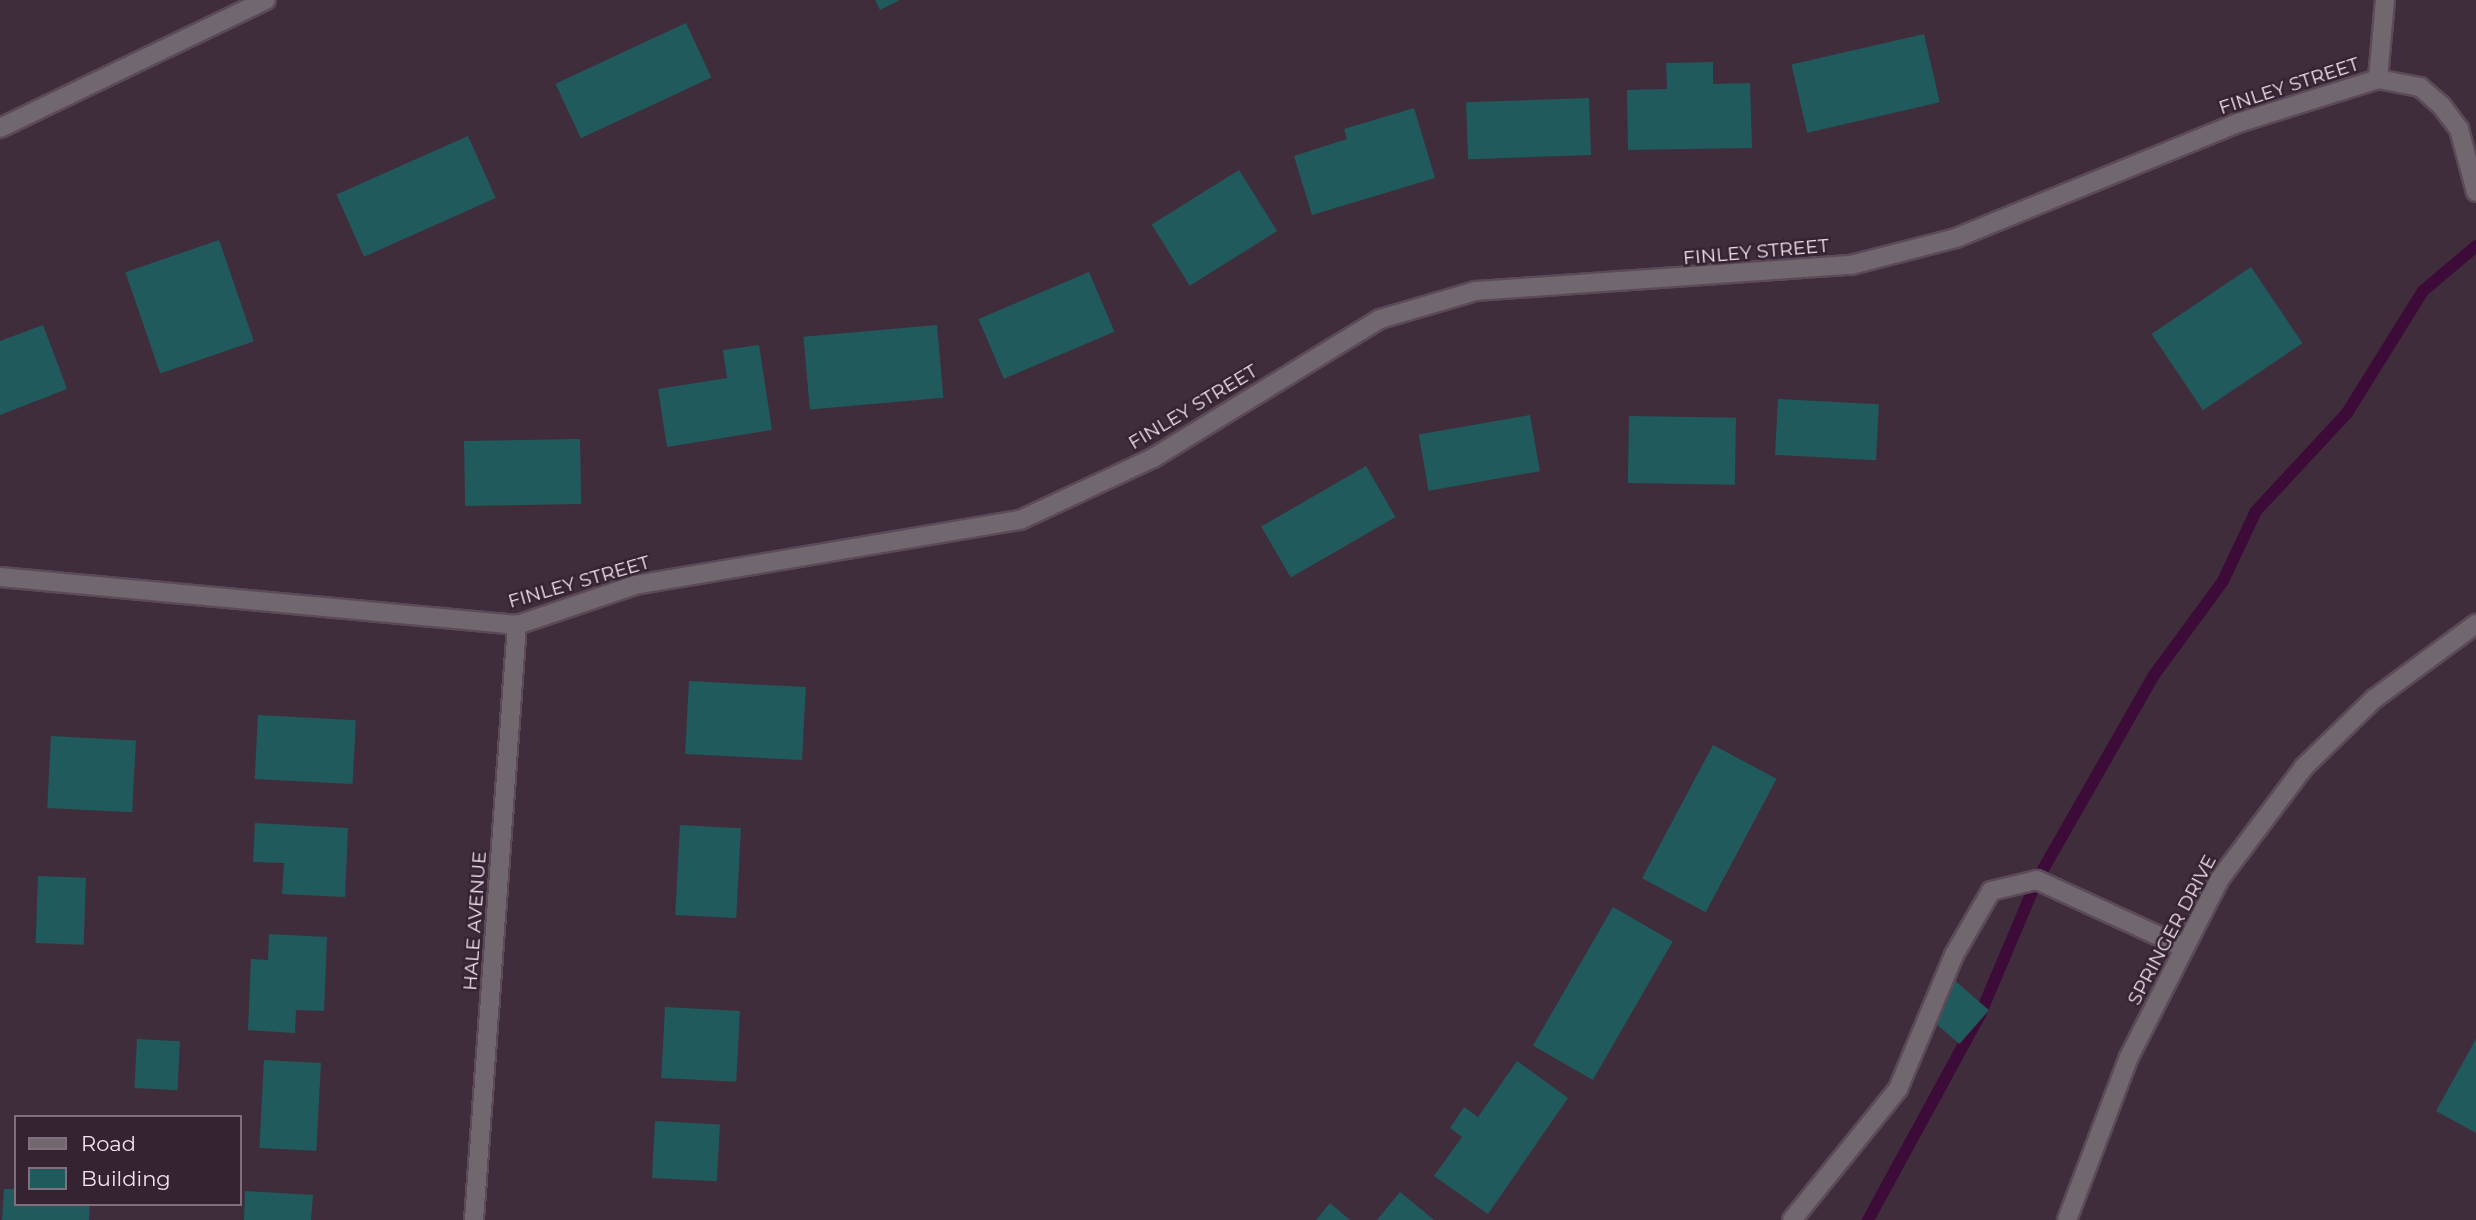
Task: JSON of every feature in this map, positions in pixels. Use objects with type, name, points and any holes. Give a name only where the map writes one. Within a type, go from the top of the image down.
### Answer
[{"type":"street","points":[[0,128],[265,0]]},
{"type":"street","points":[[2385,0],[2378,79],[2420,87],[2441,105],[2459,129],[2476,192]]},
{"type":"street","name":"FINLEY STREET","points":[[0,578],[517,625],[635,585],[1020,520],[1153,458],[1380,319],[1476,291],[1851,265],[1956,238],[2238,123],[2378,79]]},
{"type":"street","name":"SPRINGER DRIVE","points":[[2067,1220],[2129,1057],[2219,880],[2304,767],[2374,699],[2476,624]]},
{"type":"street","name":"HALE AVENUE","points":[[474,1220],[517,625]]},
{"type":"street","points":[[1792,1220],[1898,1088],[1954,955],[1992,891],[2037,880],[2183,947]]},
{"type":"building","points":[[875,0],[900,0],[880,10]]},
{"type":"building","points":[[686,23],[711,77],[581,138],[555,84]]},
{"type":"building","points":[[1924,34],[1940,102],[1807,133],[1791,65]]},
{"type":"building","points":[[1713,62],[1713,84],[1750,83],[1752,148],[1628,150],[1627,90],[1667,89],[1666,63]]},
{"type":"building","points":[[1589,98],[1591,155],[1468,159],[1466,102]]},
{"type":"building","points":[[1414,108],[1435,178],[1312,215],[1294,156],[1347,139],[1344,129]]},
{"type":"building","points":[[468,136],[496,198],[364,257],[336,195]]},
{"type":"building","points":[[1239,170],[1277,231],[1190,286],[1152,225]]},
{"type":"building","points":[[219,240],[254,341],[160,373],[125,272]]},
{"type":"building","points":[[2251,267],[2302,343],[2203,410],[2152,334]]},
{"type":"building","points":[[1089,272],[1114,332],[1004,379],[979,319]]},
{"type":"building","points":[[43,325],[67,389],[0,415],[0,341]]},
{"type":"building","points":[[937,325],[943,398],[810,409],[804,337]]},
{"type":"building","points":[[759,345],[772,430],[667,447],[658,389],[727,378],[723,350]]},
{"type":"building","points":[[1778,399],[1879,404],[1876,460],[1775,455]]},
{"type":"building","points":[[1530,415],[1540,471],[1429,491],[1419,435]]},
{"type":"building","points":[[1629,416],[1736,418],[1735,485],[1628,483]]},
{"type":"building","points":[[580,439],[581,504],[465,506],[464,441]]},
{"type":"building","points":[[1366,466],[1396,517],[1291,578],[1261,526]]},
{"type":"building","points":[[689,681],[806,687],[802,760],[685,754]]},
{"type":"building","points":[[258,715],[356,720],[353,784],[255,779]]},
{"type":"building","points":[[51,736],[136,740],[132,812],[47,808]]},
{"type":"building","points":[[1713,745],[1777,779],[1706,912],[1642,878]]},
{"type":"building","points":[[255,823],[348,828],[345,897],[282,894],[284,863],[253,862]]},
{"type":"building","points":[[680,825],[741,828],[736,918],[675,915]]},
{"type":"building","points":[[38,876],[86,878],[84,945],[36,943]]},
{"type":"building","points":[[1613,907],[1673,942],[1593,1080],[1533,1046]]},
{"type":"building","points":[[269,934],[327,937],[324,1011],[296,1010],[295,1033],[248,1030],[251,959],[268,960]]},
{"type":"building","points":[[1952,978],[1989,1010],[1959,1044],[1922,1012]]},
{"type":"building","points":[[665,1007],[740,1011],[736,1082],[661,1078]]},
{"type":"building","points":[[137,1039],[180,1041],[177,1090],[134,1088]]},
{"type":"building","points":[[2476,1039],[2476,1133],[2436,1111]]},
{"type":"building","points":[[264,1060],[321,1063],[316,1151],[259,1148]]},
{"type":"building","points":[[1517,1061],[1568,1098],[1488,1214],[1434,1176],[1462,1137],[1450,1128],[1464,1107],[1478,1117]]},
{"type":"building","points":[[655,1121],[720,1124],[717,1181],[652,1178]]},
{"type":"building","points":[[4,1189],[14,1189],[14,1206],[90,1206],[89,1220],[2,1220]]},
{"type":"building","points":[[245,1191],[313,1195],[311,1220],[244,1220]]},
{"type":"building","points":[[1400,1192],[1434,1220],[1377,1220]]},
{"type":"building","points":[[1330,1203],[1350,1220],[1316,1220]]},
{"type":"waterway","points":[[1868,1220],[1980,1015],[2037,880],[2154,675],[2223,581],[2256,511],[2347,413],[2423,291],[2476,246]]}]
